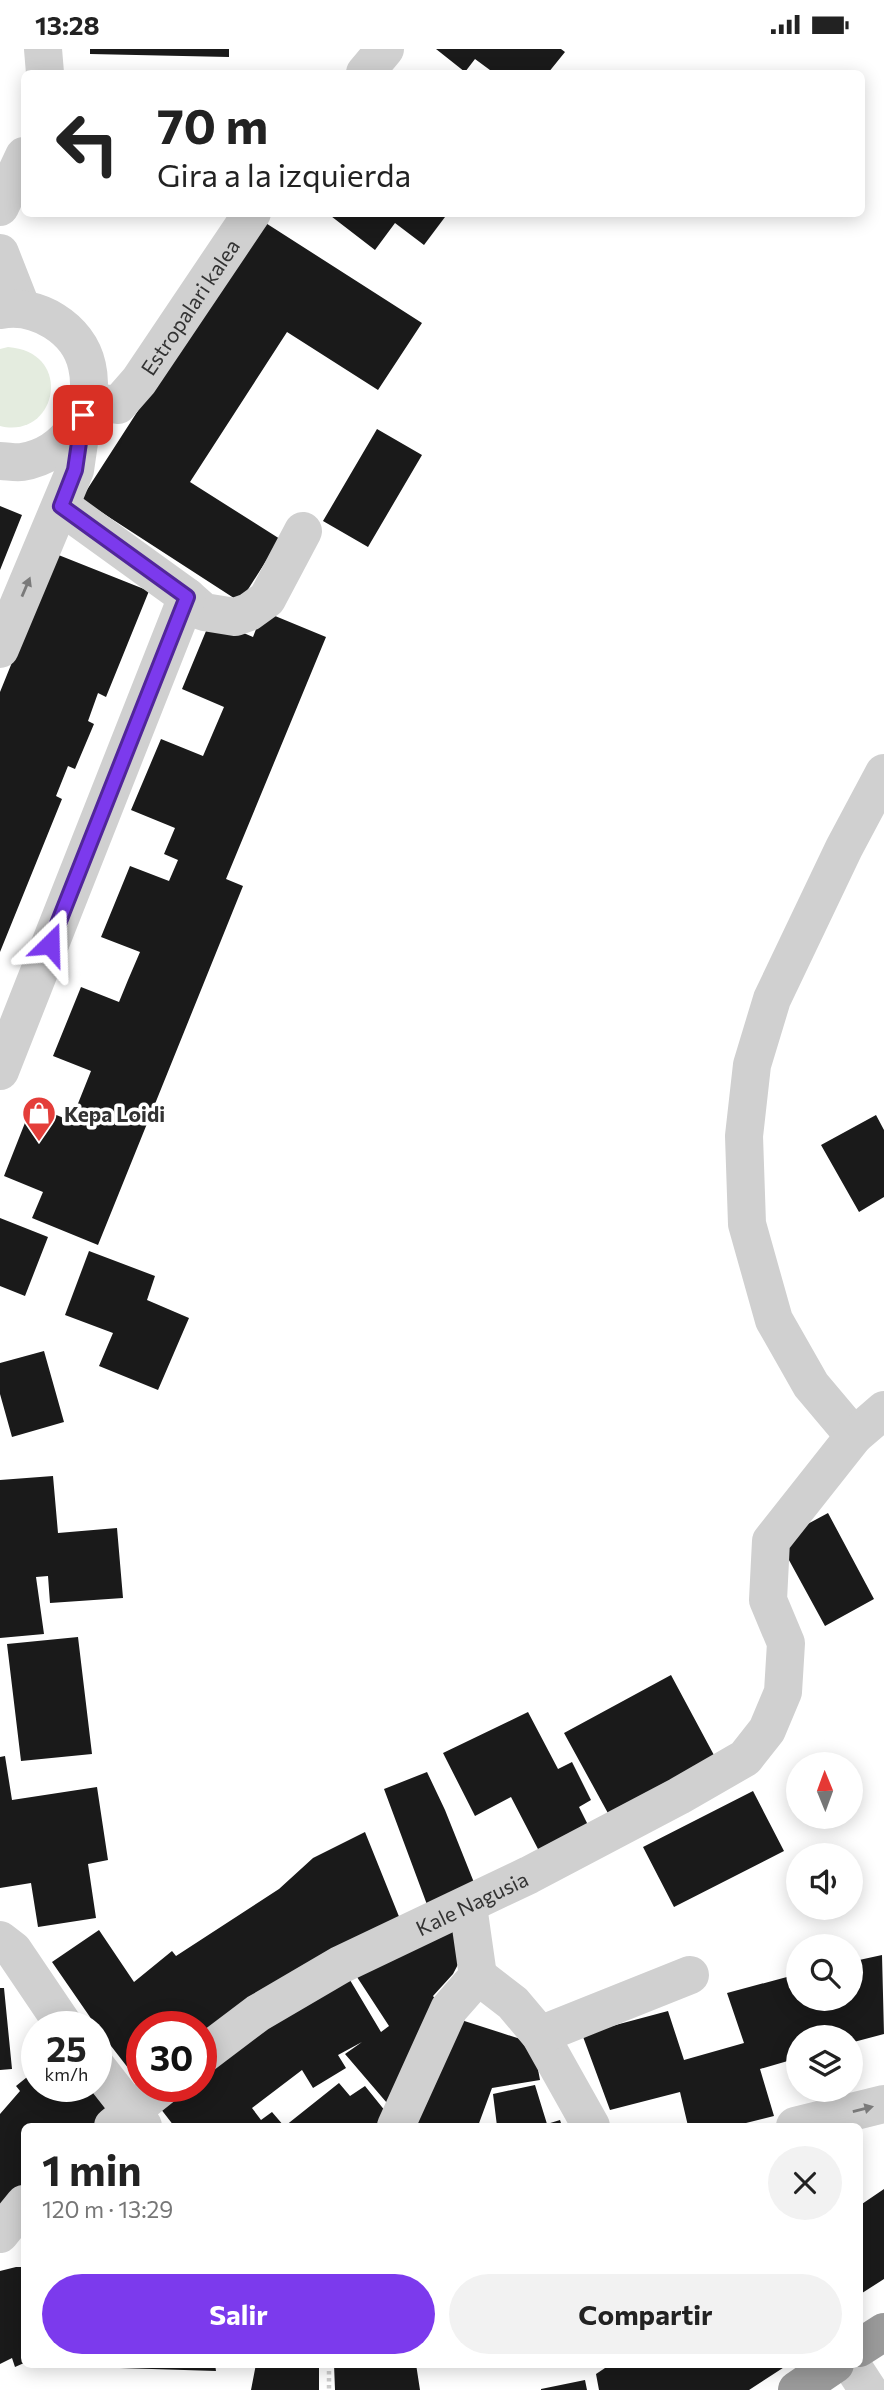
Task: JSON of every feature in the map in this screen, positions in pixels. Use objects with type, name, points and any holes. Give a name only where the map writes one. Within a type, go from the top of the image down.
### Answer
[{"type":"highway","points":[[863,2345],[884,2332]]},
{"type":"highway","points":[[797,2390],[829,2368]]},
{"type":"street","points":[[43,49],[44,70]]},
{"type":"street","points":[[368,70],[385,49]]},
{"type":"street","points":[[0,207],[21,162]]},
{"type":"street","name":"Estropalari kalea","points":[[85,408],[118,405],[139,381],[249,217]]},
{"type":"street","points":[[0,253],[11,309],[32,310],[56,321],[76,342],[87,366],[85,408],[75,470],[0,649]]},
{"type":"street","points":[[0,461],[22,462],[46,454],[66,440],[85,408]]},
{"type":"street","points":[[61,506],[204,612],[235,617],[249,612],[267,599],[303,531]]},
{"type":"street","points":[[0,1070],[187,597]]},
{"type":"street","points":[[884,773],[844,848],[772,999],[752,1065],[744,1136],[747,1224],[774,1320],[811,1385],[854,1436],[884,1409]]},
{"type":"street","name":"Kale Nagusia","points":[[217,2044],[258,2013],[340,1965],[468,1906],[745,1758],[767,1731],[783,1692],[786,1643],[768,1600],[771,1541],[854,1436]]},
{"type":"street","points":[[468,1906],[478,1976],[513,2003],[540,2035],[589,2123]]},
{"type":"street","points":[[0,1940],[13,1950],[54,2011]]},
{"type":"street","points":[[540,2035],[690,1975]]},
{"type":"street","points":[[397,2123],[449,2009],[478,1976]]},
{"type":"street","points":[[112,2093],[129,2121],[147,2102]]},
{"type":"street","points":[[807,2123],[884,2104]]},
{"type":"street","points":[[0,2234],[21,2208]]},
{"type":"street","points":[[854,2368],[868,2390]]},
{"type":"path","points":[[329,2368],[329,2390]]},
{"type":"shaded area","points":[[8,347],[29,352],[43,363],[50,378],[50,394],[45,408],[35,420],[19,427],[0,426],[0,349]]},
{"type":"building","points":[[90,49],[229,49],[229,57],[90,54]]},
{"type":"building","points":[[436,49],[561,49],[565,52],[550,70],[490,70],[475,59],[467,70],[462,70]]},
{"type":"building","points":[[332,217],[445,217],[424,245],[395,223],[375,250]]},
{"type":"building","points":[[261,220],[422,323],[378,390],[287,332],[190,482],[280,539],[240,602],[81,499]]},
{"type":"building","points":[[377,429],[422,455],[368,547],[323,521]]},
{"type":"building","points":[[0,506],[22,515],[0,570]]},
{"type":"building","points":[[56,554],[149,591],[106,697],[98,693],[88,721],[94,724],[75,769],[68,766],[56,796],[62,799],[0,952],[0,692]]},
{"type":"building","points":[[263,611],[326,637],[226,879],[243,886],[98,1245],[32,1218],[43,1192],[4,1176],[32,1105],[71,1121],[91,1071],[53,1056],[81,987],[119,1002],[140,952],[101,937],[130,866],[169,881],[178,860],[164,854],[175,828],[131,810],[161,739],[203,756],[224,707],[182,689],[211,619],[253,637]]},
{"type":"building","points":[[876,1115],[884,1130],[884,1197],[859,1212],[821,1145]]},
{"type":"building","points":[[0,1218],[48,1237],[25,1296],[0,1286]]},
{"type":"building","points":[[89,1251],[155,1276],[147,1300],[189,1318],[158,1390],[99,1366],[113,1333],[65,1315]]},
{"type":"building","points":[[44,1351],[64,1422],[12,1437],[0,1394],[0,1363]]},
{"type":"building","points":[[53,1476],[58,1533],[117,1528],[123,1598],[50,1603],[48,1576],[36,1577],[44,1634],[0,1638],[0,1480]]},
{"type":"building","points":[[828,1513],[874,1599],[825,1626],[778,1540]]},
{"type":"building","points":[[78,1637],[92,1754],[21,1761],[7,1644]]},
{"type":"building","points":[[671,1675],[715,1757],[609,1815],[564,1733]]},
{"type":"building","points":[[528,1712],[558,1769],[572,1762],[591,1800],[579,1807],[588,1825],[539,1851],[511,1797],[475,1816],[443,1753]]},
{"type":"building","points":[[5,1756],[12,1800],[97,1787],[108,1860],[88,1864],[96,1918],[38,1927],[31,1883],[0,1888],[0,1757]]},
{"type":"building","points":[[427,1772],[477,1890],[429,1910],[384,1789]]},
{"type":"building","points":[[753,1791],[784,1851],[674,1907],[643,1847]]},
{"type":"building","points":[[365,1832],[402,1924],[217,2032],[217,2011],[126,2011],[126,2065],[112,2047],[112,2011],[86,2011],[52,1962],[99,1930],[134,1982],[172,1951],[176,1956],[279,1889],[313,1858]]},
{"type":"building","points":[[448,1921],[465,1951],[453,1974],[433,1996],[440,2006],[393,2110],[345,2054],[362,2042],[338,2055],[346,2068],[313,2088],[302,2070],[252,2108],[261,2120],[272,2112],[281,2123],[172,2123],[157,2104],[217,2102],[217,2060],[347,1975],[381,2032],[389,2026],[357,1977]]},
{"type":"building","points":[[882,1955],[884,2034],[863,2040],[863,2025],[786,2025],[786,2061],[760,2069],[774,2116],[746,2123],[687,2123],[680,2092],[610,2110],[582,2034],[668,2011],[684,2060],[744,2043],[727,1993],[786,1977],[786,2011],[863,2011],[863,1959]]},
{"type":"building","points":[[0,1988],[4,1988],[12,2069],[0,2070]]},
{"type":"building","points":[[455,2018],[533,2043],[540,2080],[492,2088],[479,2123],[407,2123]]},
{"type":"building","points":[[21,2082],[21,2102],[103,2102],[112,2111],[99,2123],[21,2123],[21,2197],[0,2222],[0,2114],[20,2091],[16,2086]]},
{"type":"building","points":[[339,2083],[350,2096],[365,2086],[390,2117],[387,2123],[289,2123]]},
{"type":"building","points":[[535,2085],[547,2123],[497,2123],[493,2094]]},
{"type":"building","points":[[884,2189],[884,2279],[863,2292],[863,2203]]},
{"type":"building","points":[[21,2267],[21,2364],[15,2367],[12,2358],[0,2364],[0,2271]]},
{"type":"building","points":[[120,2368],[216,2368],[216,2371]]},
{"type":"building","points":[[255,2368],[319,2368],[319,2390],[251,2390]]},
{"type":"building","points":[[334,2368],[417,2368],[420,2390],[335,2390]]},
{"type":"building","points":[[605,2368],[783,2368],[749,2390],[599,2390],[596,2374]]},
{"type":"building","points":[[585,2380],[587,2390],[541,2390],[541,2389]]},
{"type":"place","name":"Kepa Loidi","points":[[39,1143]]},
{"type":"route","points":[[50,944],[187,597],[61,506],[75,470],[83,415]]}]
